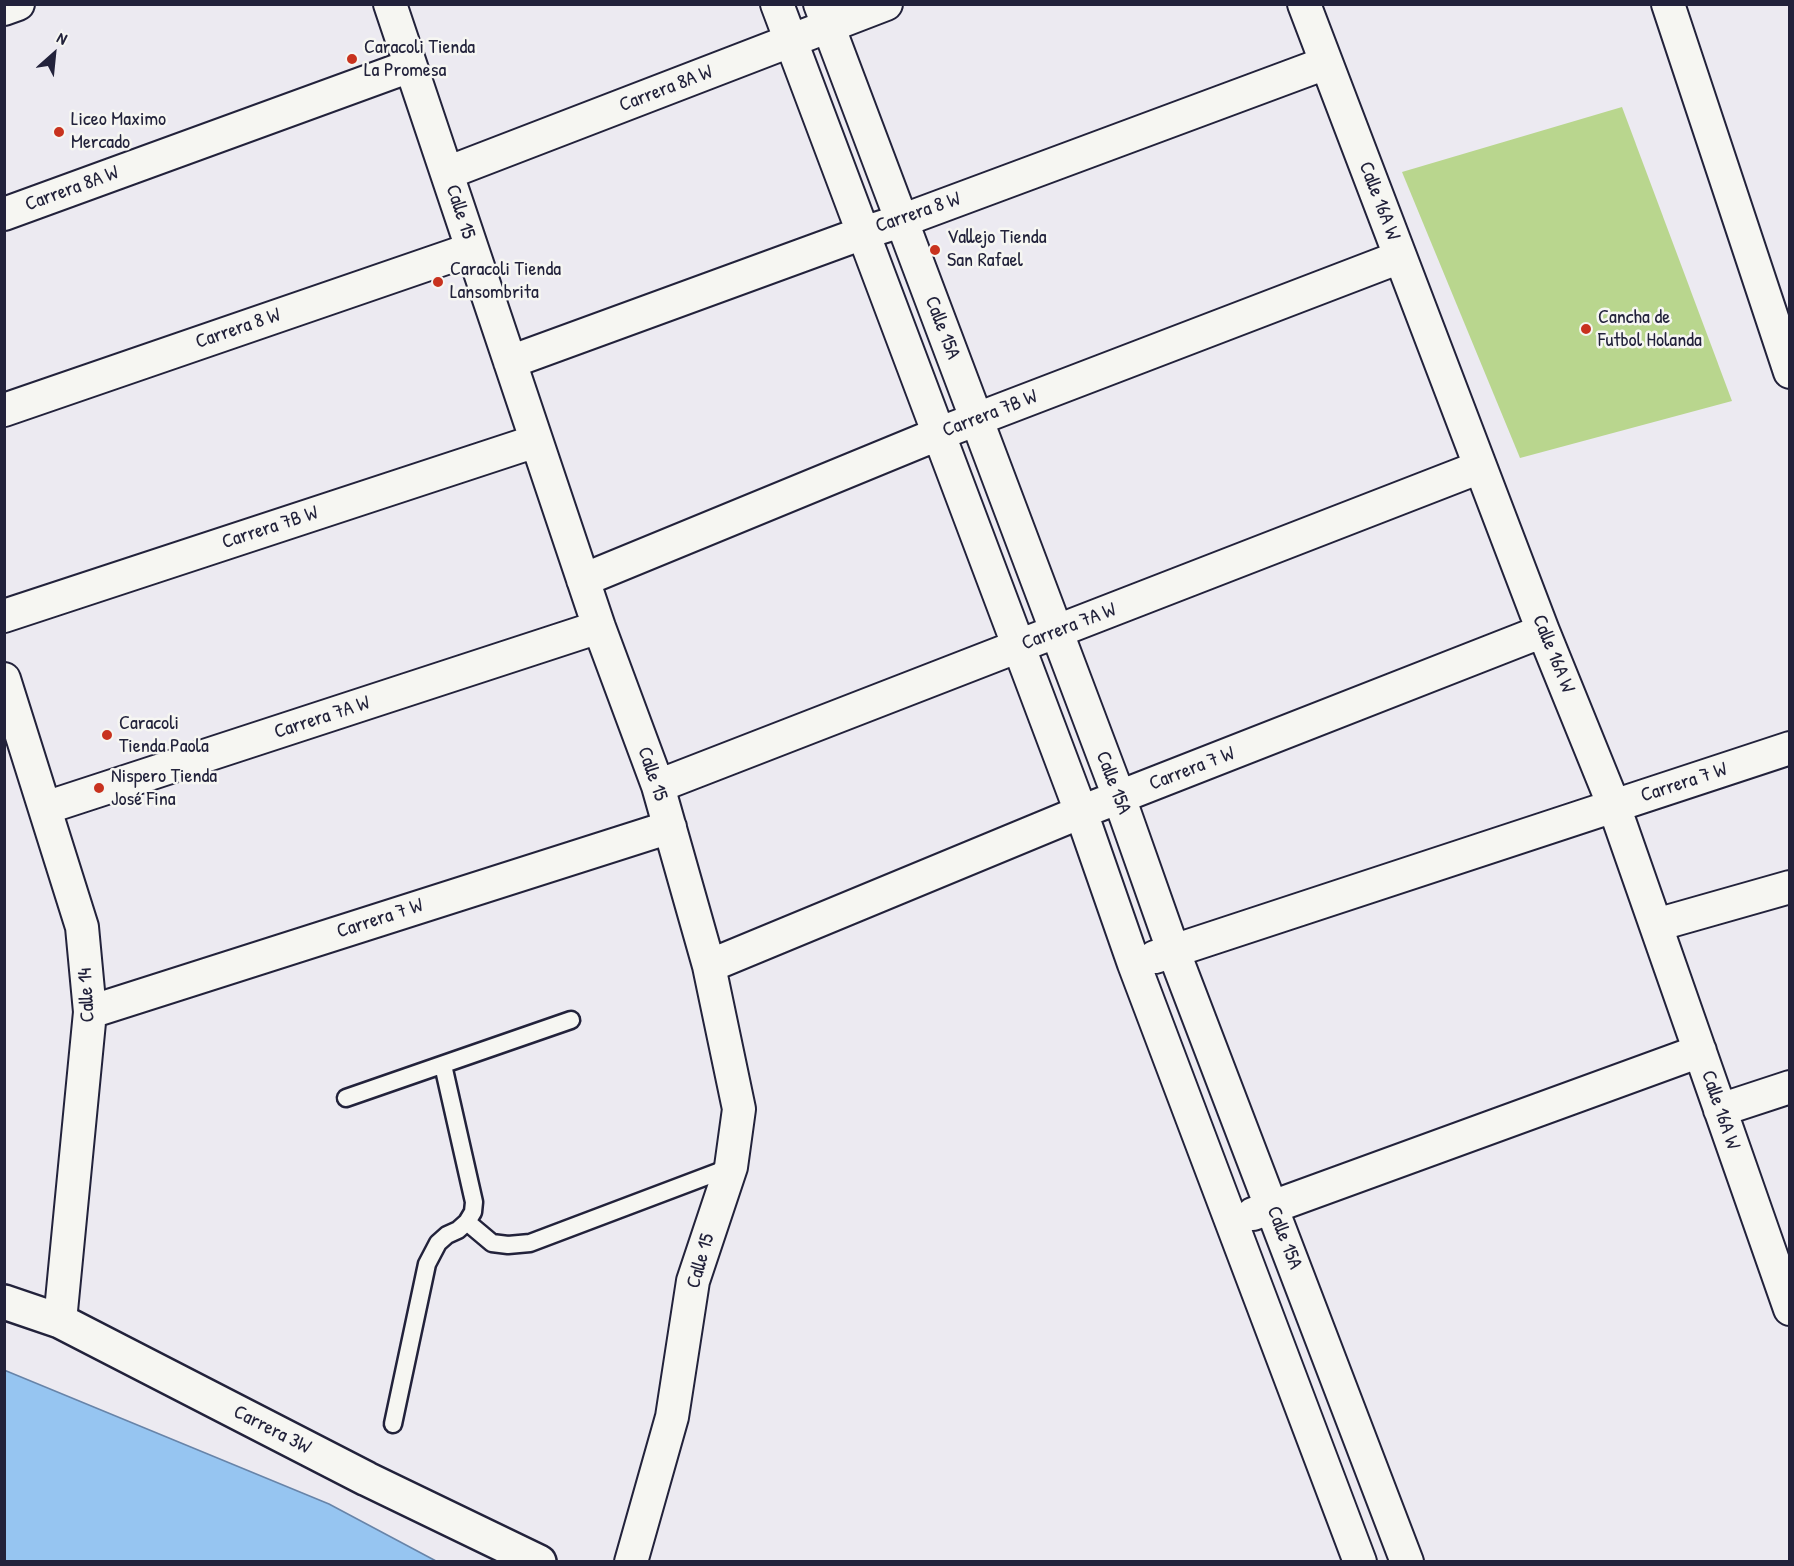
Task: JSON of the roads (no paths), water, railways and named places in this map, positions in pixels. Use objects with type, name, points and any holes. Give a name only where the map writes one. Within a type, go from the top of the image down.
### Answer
[{"type":"street","points":[[4,9],[18,4]]},
{"type":"street","name":"Calle 15","points":[[390,4],[599,627],[658,786],[709,966],[739,1110],[731,1167],[693,1281],[672,1417],[631,1562]]},
{"type":"street","name":"Calle 15A","points":[[777,4],[1080,812],[1134,964],[1360,1562]]},
{"type":"street","name":"Carrera 8A W","points":[[447,173],[791,41],[824,16],[886,4]]},
{"type":"street","name":"Calle 16A W","points":[[1304,4],[1543,631],[1614,806],[1720,1110],[1783,1270],[1790,1309]]},
{"type":"street","points":[[1668,4],[1790,372]]},
{"type":"street","name":"Calle 15A","points":[[824,16],[1119,797],[1173,950],[1407,1562]]},
{"type":"street","name":"Carrera 8 W","points":[[510,362],[901,221],[1326,63]]},
{"type":"street","name":"Carrera 8A W","points":[[4,214],[410,66]]},
{"type":"street","name":"Carrera 8 W","points":[[4,410],[472,249]]},
{"type":"street","name":"Carrera 7B W","points":[[583,580],[938,434],[1400,257]]},
{"type":"street","name":"Carrera 7B W","points":[[4,616],[536,441]]},
{"type":"street","name":"Carrera 7A W","points":[[658,786],[1480,467]]},
{"type":"street","name":"Carrera 7A W","points":[[45,808],[599,627]]},
{"type":"street","name":"Carrera 7 W","points":[[709,966],[1080,812],[1543,631]]},
{"type":"street","name":"Calle 14","points":[[4,679],[82,927],[90,1012],[60,1321]]},
{"type":"street","name":"Carrera 7 W","points":[[1134,964],[1790,748]]},
{"type":"street","name":"Carrera 7 W","points":[[90,1012],[670,827]]},
{"type":"street","points":[[1656,925],[1790,887]]},
{"type":"street","points":[[1232,1221],[1700,1051]]},
{"type":"street","points":[[1720,1110],[1790,1087]]},
{"type":"street","name":"Carrera 3W","points":[[4,1302],[60,1321],[367,1479],[538,1562]]},
{"type":"lane","points":[[346,1098],[572,1020]]},
{"type":"lane","points":[[393,1424],[427,1264],[438,1243],[447,1235],[458,1230],[473,1212],[474,1193],[443,1065]]},
{"type":"lane","points":[[467,1222],[492,1243],[508,1245],[530,1243],[731,1167]]},
{"type":"water","points":[[4,1370],[329,1504],[436,1561],[5,1561]]},
{"type":"place","name":"Caracoli Tienda La Promesa","points":[[352,59]]},
{"type":"place","name":"Liceo Maximo Mercado","points":[[59,132]]},
{"type":"place","name":"Vallejo Tienda San Rafael","points":[[935,250]]},
{"type":"place","name":"Caracoli Tienda Lansombrita","points":[[438,282]]},
{"type":"place","name":"Cancha de Futbol Holanda","points":[[1586,329]]},
{"type":"place","name":"Caracoli Tienda Paola","points":[[107,735]]},
{"type":"place","name":"Nispero Tienda José Fina","points":[[99,788]]}]
